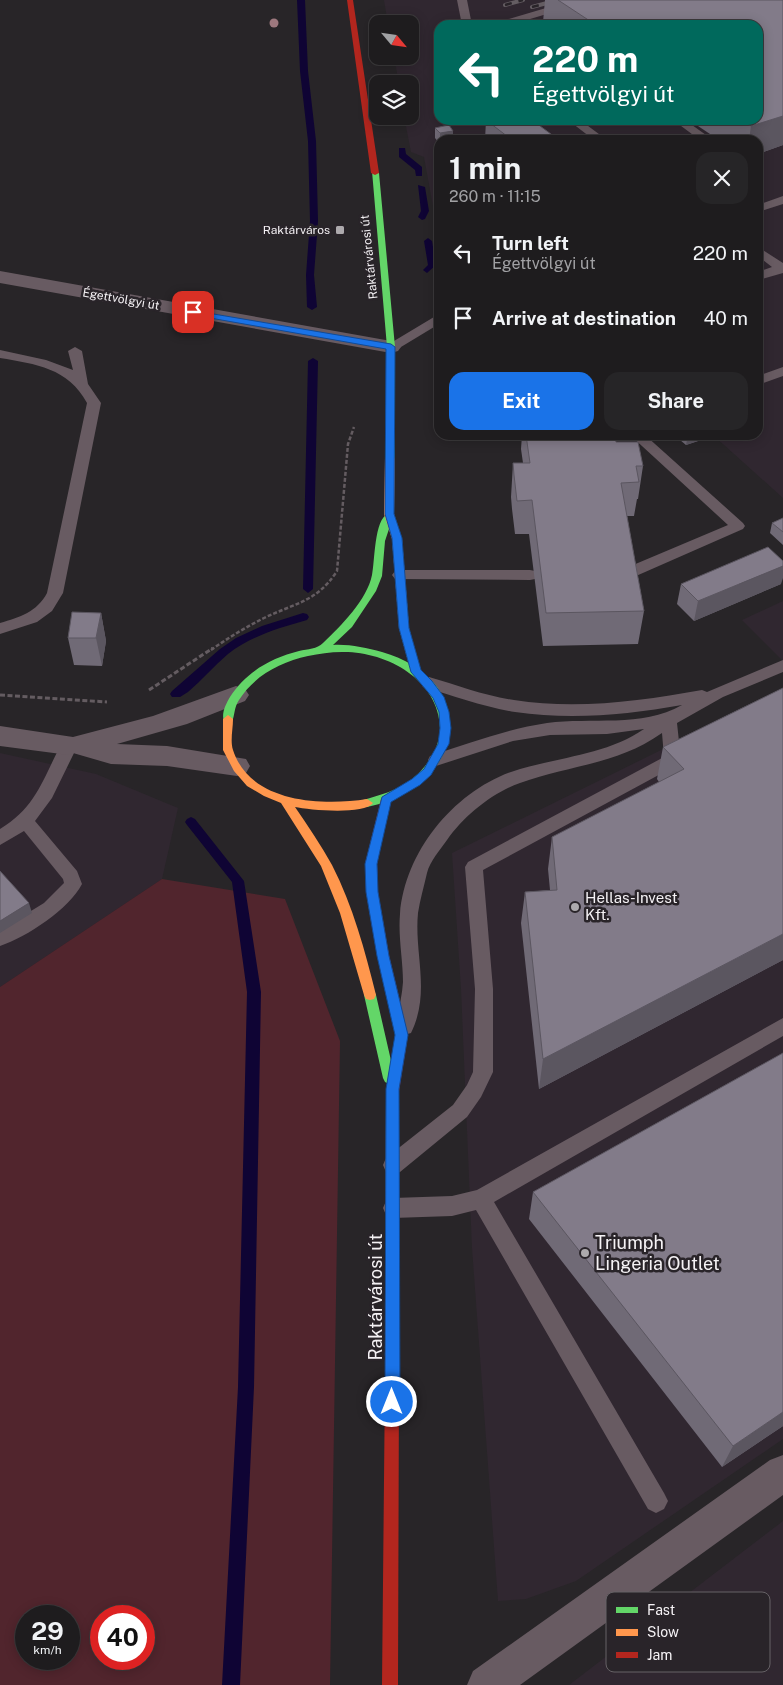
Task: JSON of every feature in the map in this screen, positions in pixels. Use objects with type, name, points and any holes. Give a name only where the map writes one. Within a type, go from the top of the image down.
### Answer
[{"type":"street","name":"Raktárvárosi út","points":[[323,649],[348,625],[371,591],[377,576],[380,541],[389,514],[391,347],[375,168],[350,0]]},
{"type":"street","name":"Égettvölgyi út","points":[[0,277],[391,347]]},
{"type":"street","name":"Raktárvárosi út","points":[[389,514],[397,538],[404,628],[416,672]]},
{"type":"street","name":"Raktárvárosi út","points":[[343,648],[383,655],[401,662],[416,672],[429,684],[438,697],[444,712],[446,728],[443,744],[436,760],[427,772],[416,782],[386,800],[366,805],[325,809],[285,801],[257,786],[237,766],[230,752],[226,738],[226,723],[229,708],[236,695],[248,681],[263,669],[281,659],[301,652],[343,648]]},
{"type":"street","points":[[73,745],[158,724],[197,712],[236,695]]},
{"type":"street","points":[[0,736],[73,745],[111,754],[167,756],[237,766]]},
{"type":"street","name":"Raktárvárosi út","points":[[386,800],[371,864],[372,892],[383,956],[402,1035],[392,1089],[394,1208],[390,1685]]},
{"type":"street","name":"Raktárvárosi út","points":[[285,801],[311,839],[331,875],[346,914],[361,960],[392,1089]]},
{"type":"street","points":[[617,1592],[783,1473]]},
{"type":"street","points":[[487,1685],[606,1600]]},
{"type":"lane","points":[[462,0],[466,20]]},
{"type":"lane","points":[[515,20],[584,0]]},
{"type":"lane","points":[[525,17],[529,20]]},
{"type":"lane","points":[[580,125],[594,135]]},
{"type":"lane","points":[[685,125],[700,135]]},
{"type":"lane","points":[[763,207],[783,200]]},
{"type":"lane","points":[[763,255],[782,268]]},
{"type":"lane","points":[[763,274],[782,268]]},
{"type":"lane","points":[[391,347],[434,321]]},
{"type":"lane","points":[[0,630],[32,618],[47,607],[54,592],[94,403],[82,383],[75,351]]},
{"type":"lane","points":[[0,354],[59,368],[82,383]]},
{"type":"lane","points":[[763,379],[783,371]]},
{"type":"lane","points":[[631,572],[738,526],[643,440]]},
{"type":"lane","points":[[400,576],[530,575]]},
{"type":"lane","points":[[402,1035],[411,999],[409,914],[419,869],[445,829],[461,812],[496,786],[517,777],[595,758],[642,739],[669,720],[717,693],[783,666]]},
{"type":"lane","points":[[429,684],[514,706],[552,710],[670,702],[717,693]]},
{"type":"lane","points":[[436,760],[512,735],[550,729],[607,728],[669,720]]},
{"type":"lane","points":[[393,1165],[460,1111],[484,1072],[484,989],[474,867],[673,760],[669,720]]},
{"type":"lane","points":[[0,838],[25,821],[41,802],[73,745]]},
{"type":"lane","points":[[0,940],[59,902],[70,891],[73,884],[71,876],[25,821]]},
{"type":"lane","points":[[394,1208],[452,1206],[481,1199],[783,1026]]},
{"type":"lane","points":[[481,1199],[656,1501]]},
{"type":"path","points":[[146,692],[261,620],[310,601],[332,582],[337,571],[348,444],[356,420]]},
{"type":"path","points":[[0,695],[108,702]]},
{"type":"shaded area","points":[[384,0],[783,0],[783,498],[719,440],[763,440],[763,135],[434,135],[434,212],[424,157],[411,152],[406,125],[419,125],[419,75],[397,75],[396,65],[419,65],[419,15],[386,15]]},
{"type":"shaded area","points":[[783,601],[783,661],[742,620]]},
{"type":"shaded area","points":[[783,690],[783,1439],[576,1581],[526,1599],[498,1601],[472,1248],[461,989],[452,853]]},
{"type":"shaded area","points":[[0,753],[96,774],[178,808],[162,879],[0,987]]},
{"type":"shaded area","points":[[162,879],[285,899],[340,1041],[330,1685],[0,1685],[0,987]]},
{"type":"shaded area","points":[[783,1521],[783,1685],[569,1685],[606,1657],[606,1672],[770,1672],[770,1592],[690,1592]]},
{"type":"building","points":[[558,0],[783,0],[783,116],[763,122],[763,20],[588,20]]},
{"type":"building","points":[[449,125],[453,131],[440,133],[435,128]]},
{"type":"building","points":[[492,125],[539,125],[552,135],[506,135]]},
{"type":"building","points":[[527,440],[615,440],[616,442],[638,442],[643,466],[636,466],[639,482],[621,483],[644,611],[546,613],[532,500],[517,501],[514,475],[513,463],[530,463]]},
{"type":"building","points":[[783,518],[783,532],[772,523]]},
{"type":"building","points":[[768,547],[783,561],[783,566],[698,601],[681,584]]},
{"type":"building","points":[[72,612],[101,613],[96,638],[68,638]]},
{"type":"building","points":[[783,688],[783,934],[543,1059],[525,892],[557,890],[552,837],[684,769],[663,747]]},
{"type":"building","points":[[0,871],[29,903],[0,921]]},
{"type":"building","points":[[783,1053],[783,1412],[733,1446],[533,1192]]},
{"type":"waterway","points":[[301,0],[304,71],[312,141],[314,221],[310,275],[312,307]]},
{"type":"waterway","points":[[402,150],[402,155],[419,169],[419,174]]},
{"type":"waterway","points":[[421,187],[425,211],[422,217]]},
{"type":"waterway","points":[[427,270],[432,265],[428,241]]},
{"type":"waterway","points":[[308,589],[313,361]]},
{"type":"waterway","points":[[176,694],[191,683],[224,652],[240,641],[266,628],[303,617]]},
{"type":"waterway","points":[[191,822],[238,881],[254,992],[246,1387],[231,1685]]},
{"type":"railway","points":[[505,5],[523,0]]},
{"type":"railway","points":[[532,7],[558,0]]},
{"type":"traffic: fast","points":[[375,173],[391,347],[390,458]]},
{"type":"traffic: fast","points":[[323,649],[348,625],[371,591],[377,576],[380,541],[388,517]]},
{"type":"traffic: fast","points":[[343,648],[386,657],[416,672],[436,695],[445,724],[445,734],[440,753],[419,779],[404,790],[367,803]]},
{"type":"traffic: fast","points":[[228,719],[230,708],[235,698],[250,680],[261,671],[273,664],[300,654],[343,648]]},
{"type":"traffic: fast","points":[[370,995],[389,1078]]},
{"type":"traffic: slow","points":[[390,458],[389,514],[397,539],[404,628],[416,672]]},
{"type":"traffic: slow","points":[[228,719],[228,750],[237,768],[251,783],[267,793],[286,801],[306,805],[327,807],[367,803]]},
{"type":"traffic: slow","points":[[285,801],[326,865],[340,896],[352,929],[370,995]]},
{"type":"traffic: slow","points":[[392,1100],[392,1378]]},
{"type":"traffic: jam","points":[[350,0],[375,173]]},
{"type":"traffic: jam","points":[[386,799],[371,864],[372,892],[383,955],[402,1035],[392,1089],[392,1100]]},
{"type":"traffic: jam","points":[[390,1685],[392,1378]]},
{"type":"place","name":"Raktárváros","points":[[340,230]]},
{"type":"place","name":"Hellas-Invest Kft.","points":[[575,907]]},
{"type":"place","name":"Triumph Lingeria Outlet","points":[[585,1253]]},
{"type":"route","points":[[193,312],[391,347],[389,514],[397,538],[404,628],[416,672],[429,684],[438,697],[444,712],[446,728],[443,744],[436,760],[427,772],[402,792],[386,800],[371,864],[372,892],[383,956],[402,1035],[392,1089],[394,1208],[392,1402]]}]
